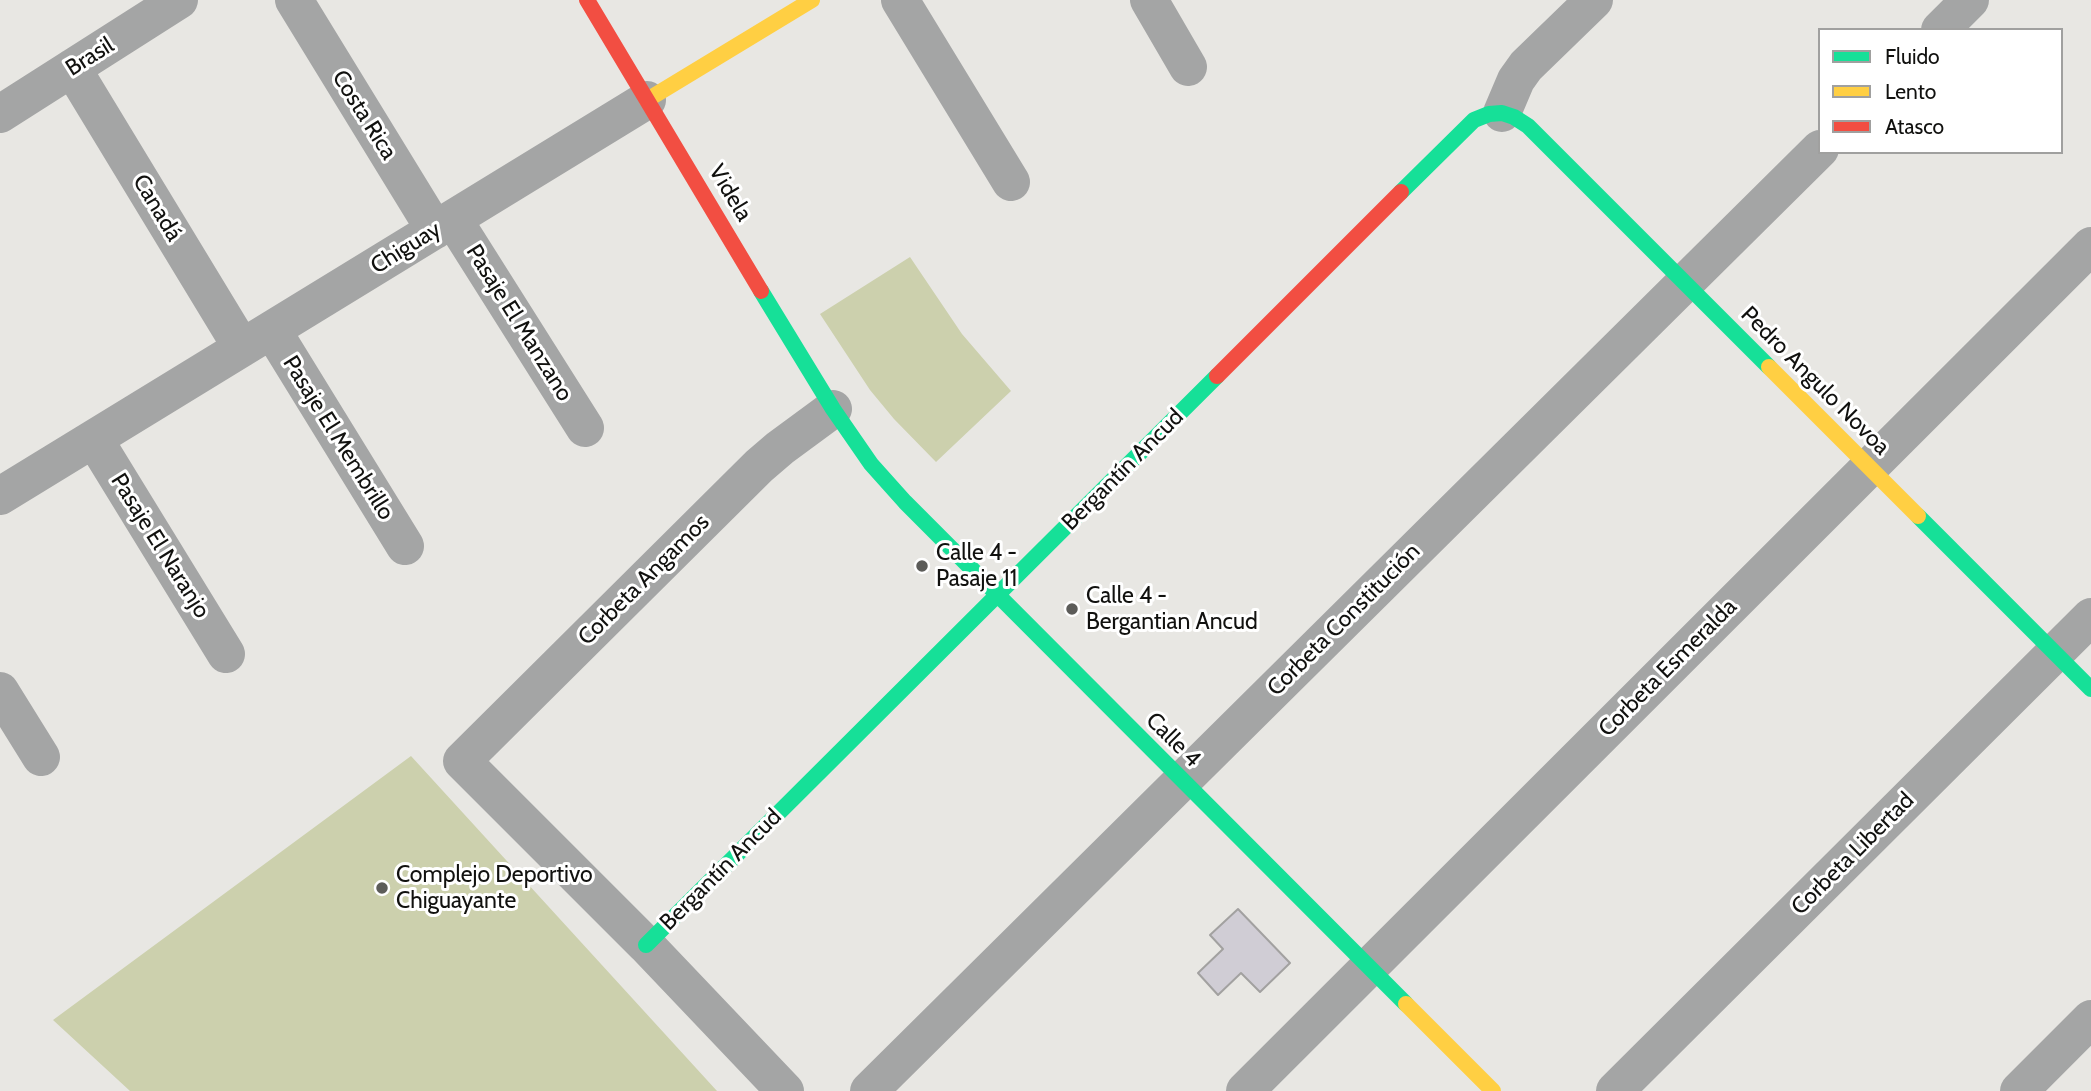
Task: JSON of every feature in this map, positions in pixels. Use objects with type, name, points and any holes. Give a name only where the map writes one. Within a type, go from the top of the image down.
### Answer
[{"type":"street","name":"Brasil","points":[[0,114],[179,0]]},
{"type":"street","name":"Costa Rica","points":[[293,0],[444,224]]},
{"type":"street","name":"Videla","points":[[587,0],[833,409]]},
{"type":"street","name":"Chiguay","points":[[0,496],[812,0]]},
{"type":"street","points":[[900,0],[1011,182]]},
{"type":"street","points":[[1149,0],[1188,67]]},
{"type":"street","points":[[1502,113],[1516,80],[1526,66],[1594,0]]},
{"type":"street","points":[[1942,28],[1970,0]]},
{"type":"street","name":"Canadá","points":[[72,68],[257,339]]},
{"type":"street","name":"Pedro Angulo Novoa","points":[[1502,113],[1515,116],[1528,126],[2091,689]]},
{"type":"street","name":"Bergantín Ancud","points":[[646,945],[1474,120],[1487,114],[1502,113]]},
{"type":"street","name":"Corbeta Constitución","points":[[869,1091],[1818,151]]},
{"type":"street","name":"Pasaje El Manzano","points":[[444,224],[585,428]]},
{"type":"street","name":"Corbeta Esmeralda","points":[[1245,1091],[2091,246]]},
{"type":"street","name":"Pasaje El Membrillo","points":[[257,339],[405,545]]},
{"type":"street","name":"Calle 4","points":[[833,409],[871,464],[905,502],[1493,1091]]},
{"type":"street","name":"Corbeta Angamos","points":[[646,945],[462,761],[759,466],[833,409]]},
{"type":"street","name":"Pasaje El Naranjo","points":[[94,439],[226,654]]},
{"type":"street","name":"Corbeta Libertad","points":[[1615,1091],[2091,617]]},
{"type":"street","points":[[0,691],[41,757]]},
{"type":"street","points":[[646,945],[785,1091]]},
{"type":"street","points":[[2019,1091],[2091,1019]]},
{"type":"green space","points":[[910,257],[962,334],[1011,391],[936,462],[870,390],[820,314]]},
{"type":"green space","name":"Complejo Deportivo Chiguayante","points":[[411,756],[717,1091],[130,1091],[53,1020]]},
{"type":"building","points":[[1238,909],[1290,963],[1260,992],[1241,973],[1218,995],[1198,973],[1223,949],[1210,935]]},
{"type":"traffic: fast","points":[[1401,192],[1474,120],[1489,114],[1502,113],[1514,117],[1528,126],[1769,367]]},
{"type":"traffic: fast","points":[[761,291],[833,409],[871,464],[905,502],[1406,1004]]},
{"type":"traffic: fast","points":[[646,945],[1217,376]]},
{"type":"traffic: fast","points":[[1918,516],[2091,689]]},
{"type":"traffic: slow","points":[[647,100],[812,0]]},
{"type":"traffic: slow","points":[[1769,367],[1918,516]]},
{"type":"traffic: slow","points":[[1406,1004],[1493,1091]]},
{"type":"traffic: jam","points":[[587,0],[761,291]]},
{"type":"traffic: jam","points":[[1217,376],[1401,192]]},
{"type":"place","name":"Calle 4 - Pasaje 11","points":[[922,566]]},
{"type":"place","name":"Calle 4 - Bergantian Ancud","points":[[1072,609]]},
{"type":"place","name":"Complejo Deportivo Chiguayante","points":[[382,888]]}]
